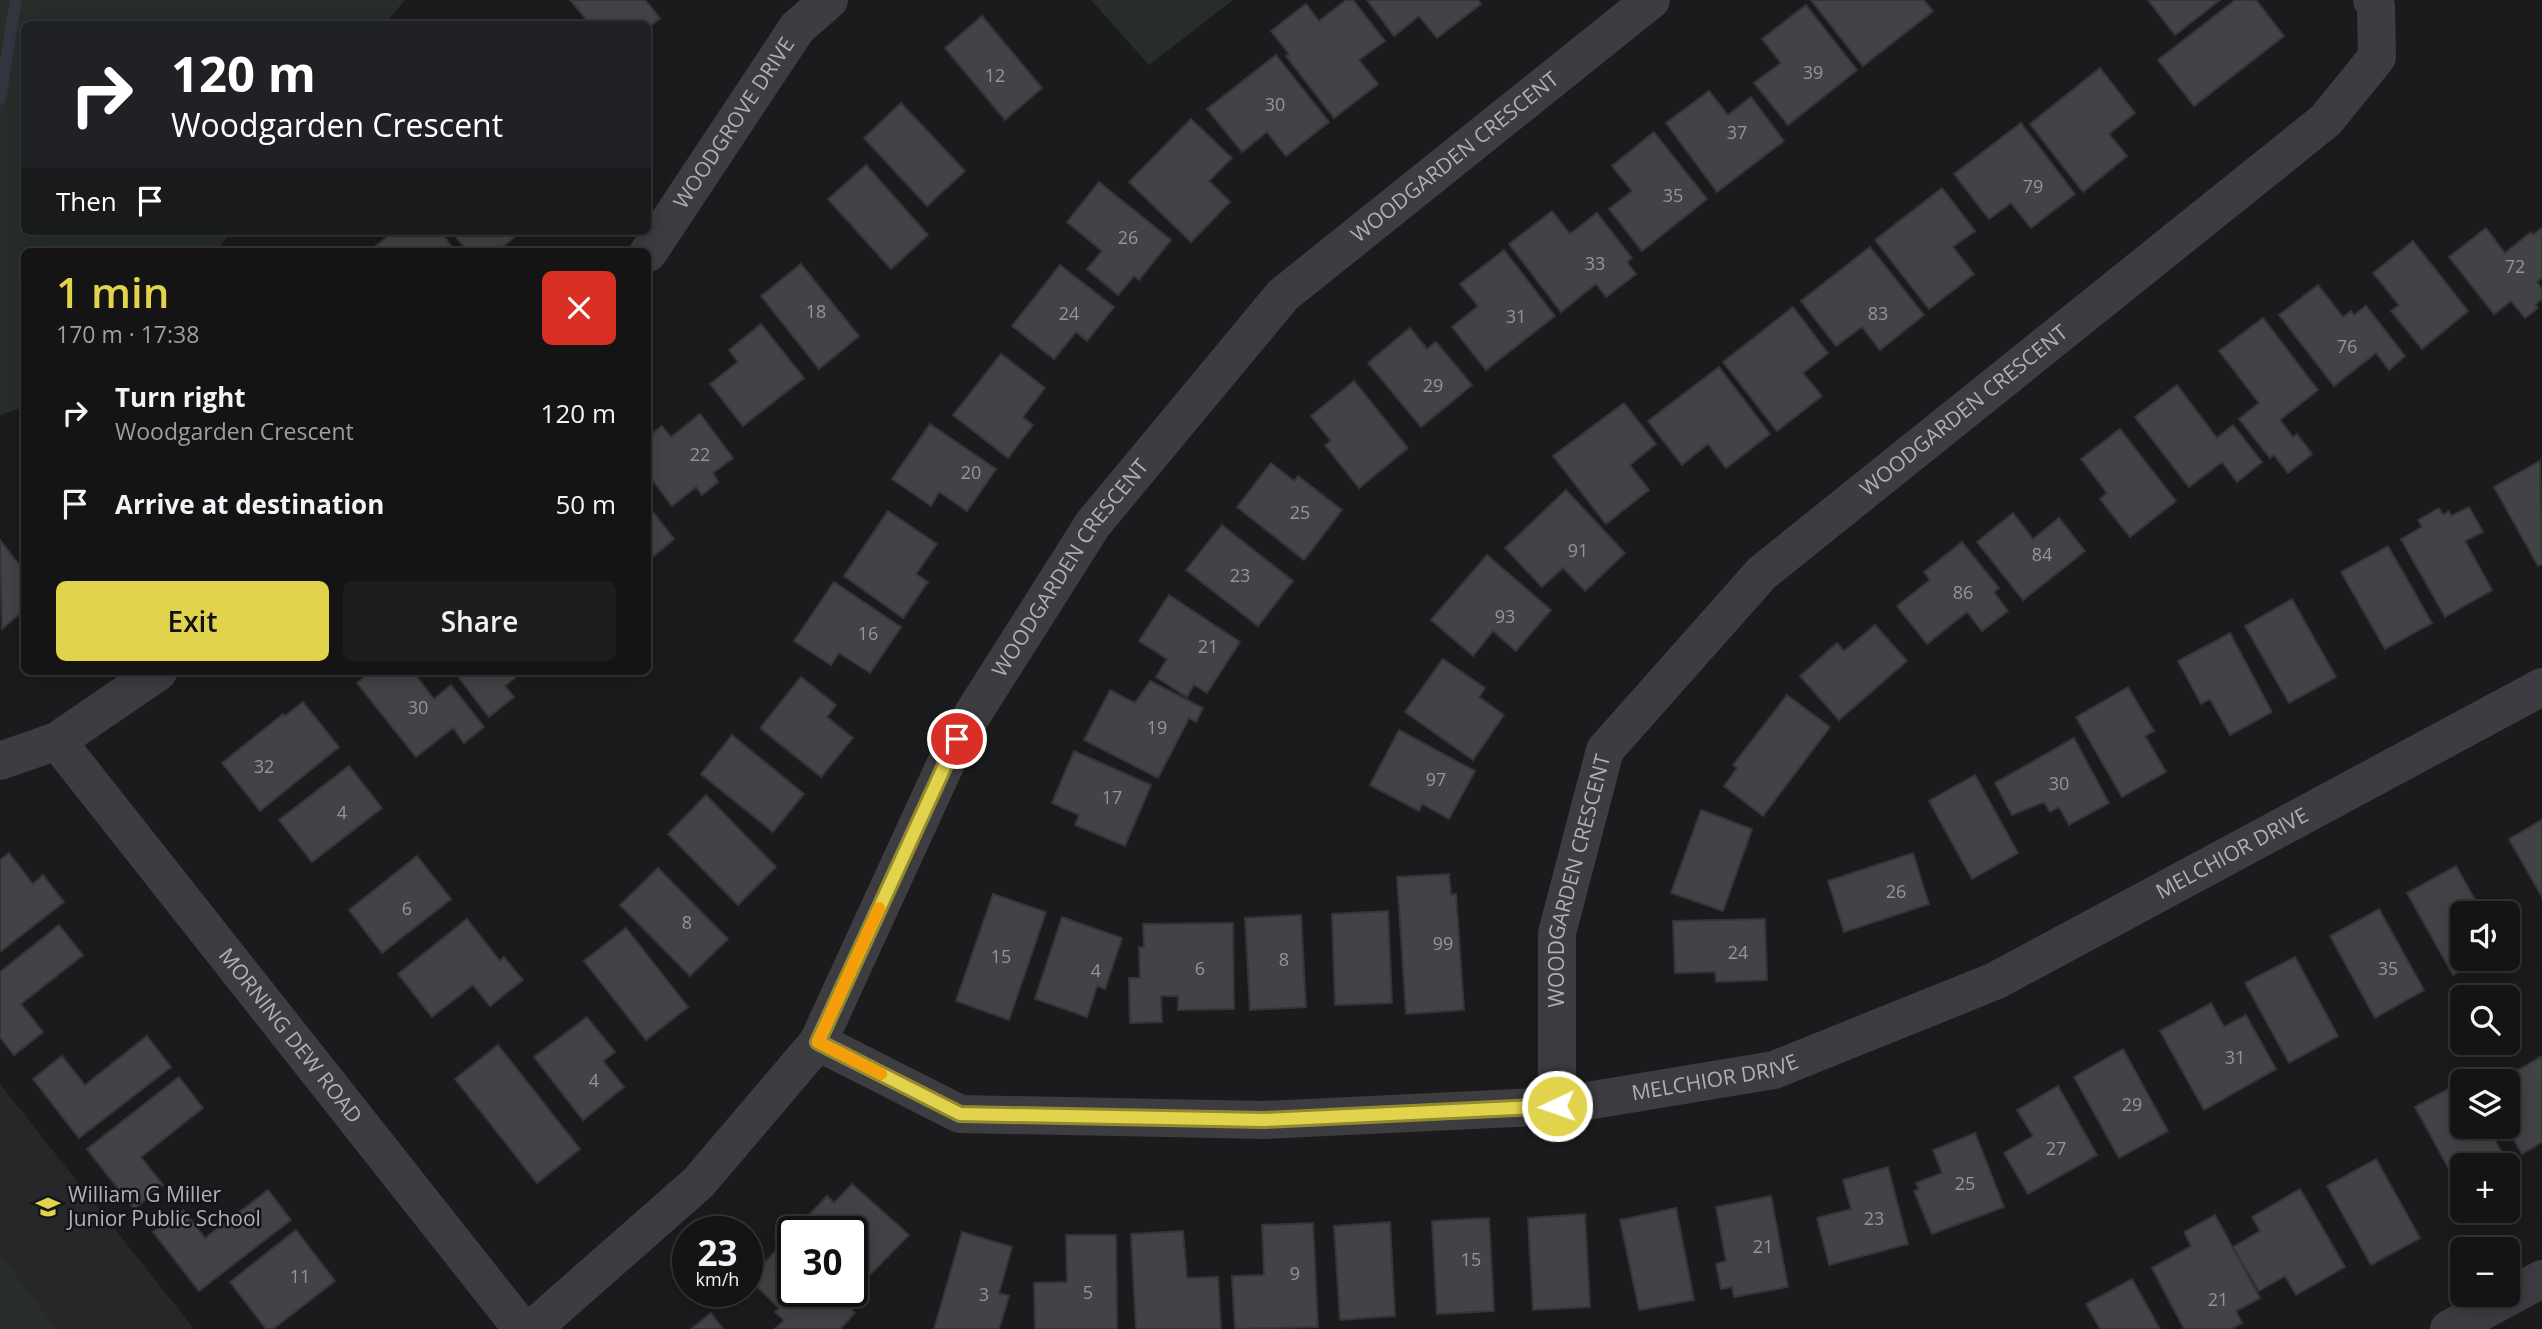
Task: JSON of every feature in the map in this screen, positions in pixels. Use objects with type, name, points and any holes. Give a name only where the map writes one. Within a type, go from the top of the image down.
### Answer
[{"type":"street","name":"WOODGROVE DRIVE","points":[[651,248],[797,28],[829,0]]},
{"type":"street","name":"WOODGARDEN CRESCENT","points":[[532,1329],[698,1183],[818,1042],[957,739],[1093,524],[1283,295],[1651,0]]},
{"type":"street","name":"WOODGARDEN CRESCENT","points":[[1557,1106],[1558,933],[1605,750],[1762,573],[2326,120],[2377,57],[2376,6],[2371,0]]},
{"type":"street","points":[[0,761],[57,741],[154,675]]},
{"type":"street","name":"MELCHIOR DRIVE","points":[[818,1042],[960,1114],[1264,1120],[1557,1106],[1774,1070],[1995,981],[2542,687]]},
{"type":"street","name":"MORNING DEW ROAD","points":[[57,741],[515,1321],[525,1329]]},
{"type":"street","points":[[2449,1329],[2542,1279]]},
{"type":"shaded area","points":[[0,0],[405,0],[388,21],[21,21],[21,235],[230,235],[218,248],[21,248],[21,408],[0,415]]},
{"type":"shaded area","points":[[1091,0],[1233,0],[1149,65]]},
{"type":"shaded area","name":"William G Miller Junior Public School","points":[[0,1084],[194,1329],[0,1329]]},
{"type":"shaded area","points":[[0,1255],[57,1329],[0,1329]]},
{"type":"building","points":[[570,0],[645,0],[660,18],[651,26],[651,21],[588,21]]},
{"type":"building","points":[[1346,0],[1353,0],[1385,41],[1359,60],[1378,84],[1334,118],[1286,56],[1289,54],[1271,31],[1306,4],[1319,21]]},
{"type":"building","points":[[1367,0],[1478,0],[1481,4],[1437,38],[1419,16],[1394,36]]},
{"type":"building","points":[[1811,0],[1924,0],[1933,11],[1863,66]]},
{"type":"building","points":[[2148,0],[2220,0],[2175,35]]},
{"type":"building","points":[[2235,0],[2256,0],[2284,36],[2194,106],[2158,60]]},
{"type":"building","points":[[1806,5],[1857,70],[1788,125],[1754,83],[1781,63],[1762,39]]},
{"type":"building","points":[[982,16],[1042,88],[1005,120],[945,48]]},
{"type":"building","points":[[1276,55],[1329,122],[1286,156],[1267,132],[1242,152],[1207,109]]},
{"type":"building","points":[[2100,68],[2135,113],[2109,134],[2127,156],[2083,192],[2030,124]]},
{"type":"building","points":[[1709,91],[1728,115],[1751,97],[1784,141],[1717,192],[1666,123]]},
{"type":"building","points":[[901,103],[965,171],[927,206],[864,138]]},
{"type":"building","points":[[1191,119],[1232,158],[1209,181],[1230,202],[1191,242],[1129,182]]},
{"type":"building","points":[[2021,123],[2075,194],[2031,228],[2011,203],[1989,219],[1954,174]]},
{"type":"building","points":[[1654,132],[1707,199],[1642,251],[1609,209],[1632,191],[1612,166]]},
{"type":"building","points":[[866,165],[928,235],[891,269],[828,199]]},
{"type":"building","points":[[1099,182],[1171,240],[1139,280],[1134,276],[1118,295],[1087,269],[1102,251],[1067,222]]},
{"type":"building","points":[[1942,188],[1975,231],[1953,247],[1974,274],[1929,309],[1875,240]]},
{"type":"building","points":[[1552,211],[1570,234],[1597,213],[1632,258],[1627,262],[1636,274],[1606,297],[1596,284],[1561,312],[1509,244]]},
{"type":"building","points":[[2486,228],[2505,253],[2531,232],[2533,235],[2542,228],[2542,278],[2537,282],[2542,289],[2542,299],[2535,305],[2538,308],[2525,318],[2511,301],[2494,314],[2449,257]]},
{"type":"building","points":[[390,235],[443,235],[453,248],[373,248]]},
{"type":"building","points":[[454,235],[517,235],[501,248],[465,248]]},
{"type":"building","points":[[2413,241],[2468,311],[2422,349],[2391,311],[2399,305],[2373,273]]},
{"type":"building","points":[[1870,247],[1924,315],[1880,350],[1862,327],[1836,346],[1801,301]]},
{"type":"building","points":[[1504,250],[1555,316],[1486,370],[1452,327],[1478,306],[1460,284]]},
{"type":"building","points":[[801,264],[859,336],[819,369],[761,296]]},
{"type":"building","points":[[1060,265],[1114,307],[1087,341],[1076,332],[1054,359],[1012,326]]},
{"type":"building","points":[[2318,285],[2343,317],[2351,311],[2354,315],[2366,306],[2405,356],[2389,370],[2376,353],[2334,386],[2279,315]]},
{"type":"building","points":[[1793,307],[1828,353],[1803,373],[1822,396],[1777,431],[1723,362]]},
{"type":"building","points":[[2263,318],[2318,390],[2280,420],[2293,437],[2297,434],[2312,454],[2288,473],[2274,455],[2270,458],[2239,419],[2259,403],[2219,351]]},
{"type":"building","points":[[761,324],[804,378],[743,426],[710,384],[738,362],[729,350]]},
{"type":"building","points":[[1410,328],[1427,349],[1436,342],[1472,385],[1421,427],[1368,363]]},
{"type":"building","points":[[1001,354],[1045,388],[1023,417],[1033,425],[1008,458],[953,415]]},
{"type":"building","points":[[1719,367],[1770,434],[1726,468],[1708,444],[1682,465],[1648,421]]},
{"type":"building","points":[[1354,381],[1408,448],[1359,488],[1325,445],[1331,441],[1311,416]]},
{"type":"building","points":[[2177,385],[2217,438],[2233,425],[2262,462],[2237,482],[2222,462],[2189,487],[2135,417]]},
{"type":"building","points":[[1624,403],[1656,444],[1630,465],[1649,490],[1606,524],[1553,456]]},
{"type":"building","points":[[700,414],[733,458],[713,473],[718,482],[702,495],[696,487],[672,506],[651,478],[651,435],[662,426],[671,437]]},
{"type":"building","points":[[930,424],[996,469],[967,511],[939,492],[931,506],[892,479]]},
{"type":"building","points":[[2120,429],[2176,501],[2130,537],[2100,499],[2107,493],[2081,459]]},
{"type":"building","points":[[2540,461],[2542,564],[2538,566],[2494,487]]},
{"type":"building","points":[[1271,463],[1294,481],[1298,476],[1342,510],[1304,560],[1237,507]]},
{"type":"building","points":[[1566,490],[1625,553],[1585,591],[1563,568],[1542,587],[1505,548]]},
{"type":"building","points":[[2469,507],[2483,532],[2465,541],[2492,590],[2445,617],[2401,539],[2422,527],[2418,520],[2439,508],[2443,515],[2449,511],[2451,516]]},
{"type":"building","points":[[651,509],[674,539],[651,558]]},
{"type":"building","points":[[888,511],[937,544],[916,574],[928,582],[903,618],[844,576]]},
{"type":"building","points":[[2013,513],[2033,539],[2059,518],[2085,551],[2023,600],[1977,542]]},
{"type":"building","points":[[1222,525],[1293,581],[1258,626],[1186,570]]},
{"type":"building","points":[[0,540],[21,567],[21,613],[2,629]]},
{"type":"building","points":[[1962,542],[1999,588],[1994,592],[2008,611],[1982,631],[1967,612],[1927,644],[1897,606],[1930,580],[1924,572]]},
{"type":"building","points":[[2388,546],[2432,623],[2385,649],[2341,572]]},
{"type":"building","points":[[1487,555],[1551,610],[1516,651],[1493,631],[1473,656],[1431,620]]},
{"type":"building","points":[[834,582],[901,627],[870,673],[839,653],[831,665],[794,641]]},
{"type":"building","points":[[1169,595],[1240,642],[1207,693],[1194,685],[1187,697],[1156,677],[1167,659],[1139,641]]},
{"type":"building","points":[[2292,599],[2336,677],[2289,703],[2245,626]]},
{"type":"building","points":[[1875,625],[1907,661],[1839,720],[1800,676],[1837,643],[1844,651]]},
{"type":"building","points":[[2230,633],[2272,712],[2230,735],[2210,699],[2201,704],[2178,661]]},
{"type":"building","points":[[1443,659],[1485,688],[1479,697],[1504,715],[1473,760],[1405,712]]},
{"type":"building","points":[[366,675],[415,675],[434,699],[451,685],[484,727],[464,743],[453,728],[416,757],[357,683]]},
{"type":"building","points":[[462,675],[518,675],[505,686],[514,697],[489,717],[459,678]]},
{"type":"building","points":[[801,677],[836,705],[827,717],[853,738],[821,777],[760,728]]},
{"type":"building","points":[[1150,681],[1203,708],[1196,722],[1189,718],[1158,778],[1084,740],[1110,690],[1135,703]]},
{"type":"building","points":[[2128,687],[2154,731],[2145,736],[2166,772],[2122,797],[2076,717]]},
{"type":"building","points":[[1787,695],[1830,727],[1763,816],[1724,786],[1737,768],[1733,765]]},
{"type":"building","points":[[303,702],[339,747],[260,811],[222,763],[283,714],[285,716]]},
{"type":"building","points":[[1399,730],[1475,771],[1449,819],[1422,804],[1419,811],[1370,785]]},
{"type":"building","points":[[732,735],[804,794],[773,832],[701,774]]},
{"type":"building","points":[[2074,738],[2109,803],[2069,825],[2059,807],[2050,812],[2044,802],[2012,815],[1995,783]]},
{"type":"building","points":[[1074,751],[1151,785],[1125,846],[1075,825],[1079,815],[1052,803]]},
{"type":"building","points":[[349,766],[382,808],[312,862],[279,820]]},
{"type":"building","points":[[1975,775],[2018,853],[1972,879],[1929,801]]},
{"type":"building","points":[[706,795],[776,867],[738,905],[668,834]]},
{"type":"building","points":[[1701,810],[1752,829],[1723,911],[1671,893]]},
{"type":"building","points":[[2542,820],[2542,897],[2509,839]]},
{"type":"building","points":[[9,853],[33,884],[43,875],[64,902],[0,952],[0,860]]},
{"type":"building","points":[[1913,853],[1929,904],[1844,932],[1828,881]]},
{"type":"building","points":[[417,856],[451,899],[382,953],[349,910]]},
{"type":"building","points":[[2456,866],[2476,901],[2450,901],[2450,970],[2407,893]]},
{"type":"building","points":[[658,868],[728,939],[690,976],[620,905]]},
{"type":"building","points":[[1449,874],[1451,895],[1456,894],[1464,1010],[1406,1014],[1397,877]]},
{"type":"building","points":[[993,894],[1046,912],[1009,1020],[956,1001]]},
{"type":"building","points":[[2379,909],[2424,990],[2375,1018],[2330,936]]},
{"type":"building","points":[[1388,911],[1392,1003],[1335,1005],[1332,914]]},
{"type":"building","points":[[1301,915],[1306,1007],[1250,1010],[1245,918]]},
{"type":"building","points":[[1062,917],[1122,938],[1105,989],[1097,986],[1087,1017],[1035,999]]},
{"type":"building","points":[[467,919],[500,961],[504,957],[523,980],[490,1006],[473,985],[432,1017],[398,974]]},
{"type":"building","points":[[1765,919],[1767,980],[1716,982],[1715,972],[1675,973],[1673,921]]},
{"type":"building","points":[[1233,923],[1234,1009],[1178,1010],[1178,996],[1161,996],[1162,1022],[1130,1023],[1129,978],[1140,978],[1139,947],[1144,947],[1143,924]]},
{"type":"building","points":[[59,925],[83,955],[21,1004],[43,1032],[14,1055],[0,1037],[0,972]]},
{"type":"building","points":[[626,928],[688,1007],[646,1040],[584,961]]},
{"type":"building","points":[[2295,957],[2338,1036],[2289,1063],[2245,983]]},
{"type":"building","points":[[2211,1003],[2224,1027],[2246,1015],[2276,1069],[2204,1110],[2160,1031]]},
{"type":"building","points":[[587,1017],[615,1052],[603,1061],[624,1087],[583,1120],[534,1057]]},
{"type":"building","points":[[147,1036],[171,1067],[79,1138],[33,1079],[62,1056],[85,1085]]},
{"type":"building","points":[[498,1045],[580,1149],[537,1183],[455,1079]]},
{"type":"building","points":[[2123,1049],[2168,1131],[2119,1158],[2074,1077]]},
{"type":"building","points":[[2542,1056],[2542,1142],[2522,1154],[2514,1139],[2520,1139],[2520,1069]]},
{"type":"building","points":[[179,1077],[203,1108],[141,1157],[163,1185],[134,1209],[87,1149]]},
{"type":"building","points":[[2058,1086],[2097,1155],[2028,1194],[2004,1153],[2033,1136],[2017,1110]]},
{"type":"building","points":[[2448,1089],[2450,1139],[2494,1139],[2502,1153],[2450,1153],[2450,1171],[2415,1107]]},
{"type":"building","points":[[1975,1133],[2004,1207],[1932,1234],[1914,1191],[1919,1189],[1916,1183],[1942,1173],[1933,1150]]},
{"type":"building","points":[[2376,1159],[2420,1238],[2371,1265],[2327,1186]]},
{"type":"building","points":[[1888,1167],[1908,1244],[1829,1265],[1817,1218],[1851,1209],[1843,1180]]},
{"type":"building","points":[[852,1184],[909,1235],[868,1277],[868,1216],[808,1216],[827,1196],[834,1203]]},
{"type":"building","points":[[2300,1189],[2345,1267],[2296,1295],[2285,1276],[2259,1291],[2233,1247],[2260,1231],[2252,1217]]},
{"type":"building","points":[[268,1190],[291,1220],[199,1291],[153,1232],[183,1210],[205,1238]]},
{"type":"building","points":[[1771,1196],[1788,1287],[1734,1297],[1732,1287],[1721,1289],[1716,1264],[1726,1261],[1716,1207]]},
{"type":"building","points":[[1676,1208],[1694,1300],[1639,1310],[1620,1220]]},
{"type":"building","points":[[1585,1214],[1590,1307],[1533,1310],[1528,1218]]},
{"type":"building","points":[[2215,1215],[2260,1298],[2236,1311],[2242,1323],[2231,1329],[2184,1329],[2152,1268],[2191,1246],[2184,1232]]},
{"type":"building","points":[[1489,1218],[1494,1311],[1437,1314],[1432,1221]]},
{"type":"building","points":[[1390,1222],[1395,1316],[1340,1320],[1334,1226]]},
{"type":"building","points":[[1313,1223],[1318,1327],[1235,1329],[1232,1276],[1264,1275],[1262,1225]]},
{"type":"building","points":[[296,1230],[335,1281],[273,1329],[266,1329],[230,1282]]},
{"type":"building","points":[[1183,1231],[1187,1278],[1218,1277],[1221,1329],[1136,1329],[1131,1234]]},
{"type":"building","points":[[962,1232],[1012,1247],[999,1293],[1009,1296],[999,1329],[934,1329]]},
{"type":"building","points":[[1066,1235],[1116,1235],[1117,1329],[1035,1329],[1034,1283],[1067,1282]]},
{"type":"building","points":[[777,1249],[777,1306],[763,1293],[763,1264]]},
{"type":"building","points":[[2132,1279],[2160,1329],[2100,1329],[2086,1304]]},
{"type":"building","points":[[849,1307],[855,1313],[840,1329],[775,1329],[784,1320],[775,1312],[779,1308]]},
{"type":"building","points":[[711,1313],[723,1329],[691,1329]]},
{"type":"waterway","points":[[0,99],[16,0]]},
{"type":"slow traffic","points":[[879,908],[818,1042],[881,1074]]},
{"type":"place","name":"William G Miller Junior Public School","points":[[48,1207]]},
{"type":"route","points":[[957,739],[818,1042],[960,1114],[1264,1120],[1557,1106]]}]
